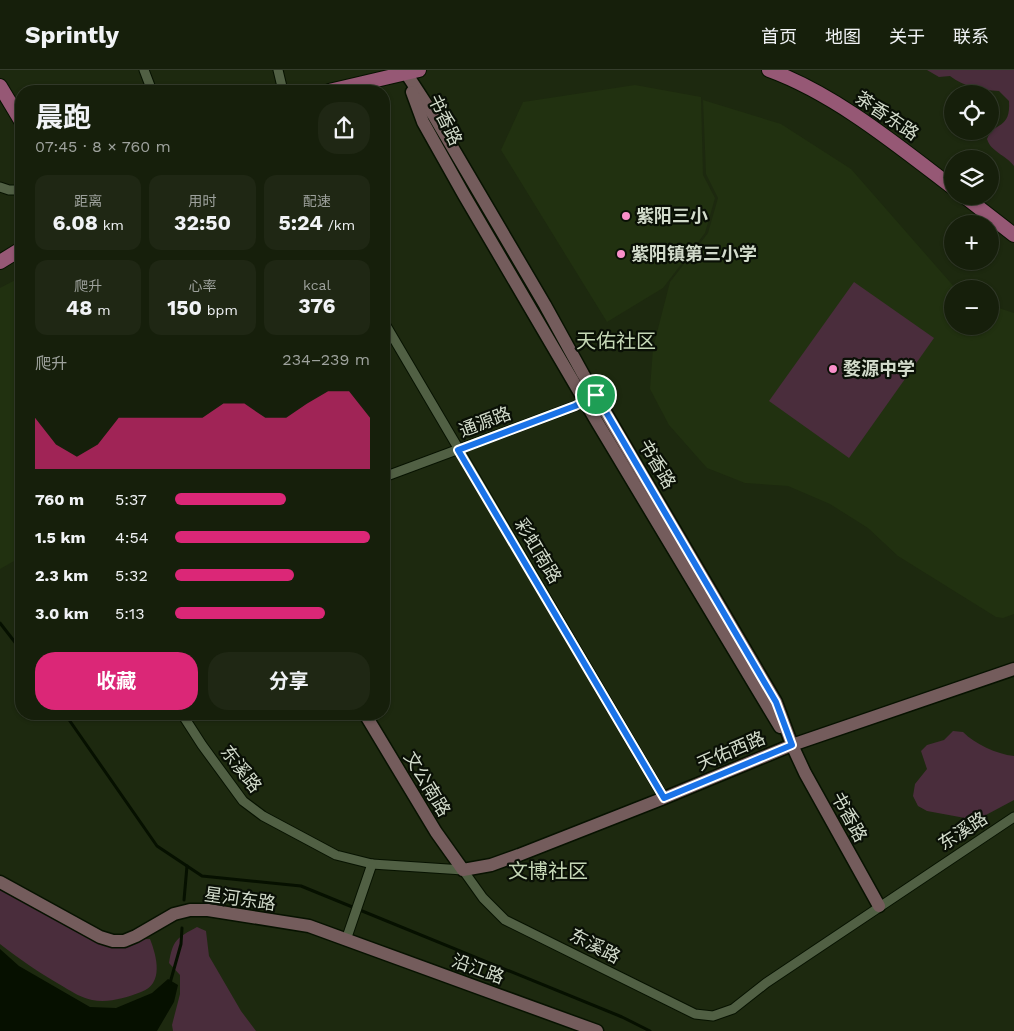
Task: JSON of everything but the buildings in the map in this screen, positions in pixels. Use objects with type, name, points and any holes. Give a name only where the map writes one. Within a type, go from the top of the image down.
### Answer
[{"type":"main road","name":"茶香东路","points":[[769,70],[791,74],[896,143],[944,181]]},
{"type":"main road","points":[[354,85],[413,71]]},
{"type":"main road","points":[[0,86],[15,111]]},
{"type":"main road","points":[[976,205],[1014,235]]},
{"type":"main road","points":[[0,262],[15,253]]},
{"type":"street","points":[[144,70],[150,85]]},
{"type":"street","points":[[278,70],[282,85]]},
{"type":"street","name":"书香路","points":[[413,71],[422,122],[591,398],[767,706],[792,745],[809,781],[879,906]]},
{"type":"street","points":[[0,187],[15,190]]},
{"type":"street","name":"彩虹南路","points":[[390,332],[664,798]]},
{"type":"street","name":"通源路","points":[[390,475],[591,398]]},
{"type":"street","name":"天佑西路","points":[[463,870],[490,865],[519,855],[792,745],[1014,669]]},
{"type":"street","name":"东溪路","points":[[186,720],[243,801],[263,816],[336,855],[372,864],[463,870],[483,898],[505,920],[695,1014],[712,1016],[733,1009],[766,982],[1014,817]]},
{"type":"street","name":"文公南路","points":[[369,720],[436,832],[463,870]]},
{"type":"street","points":[[346,940],[372,864]]},
{"type":"street","name":"星河东路","points":[[0,882],[100,937],[113,941],[130,939],[174,914],[190,910],[208,910],[309,926],[346,940]]},
{"type":"street","name":"沿江路","points":[[346,940],[597,1031]]},
{"type":"shaded area","points":[[927,70],[1014,70],[1014,166],[999,153],[999,150],[995,150],[988,140],[999,140],[999,126],[1005,121],[1009,110],[1009,101],[999,91],[999,85],[967,85],[950,76],[939,77]]},
{"type":"shaded area","name":"紫阳三小","points":[[635,85],[701,97],[703,175],[715,198],[705,233],[663,288],[607,322],[501,150],[523,102]]},
{"type":"shaded area","name":"婺源中学","points":[[703,100],[781,124],[851,169],[948,280],[944,280],[944,335],[999,335],[999,308],[1014,313],[1014,614],[1003,618],[996,617],[898,556],[868,528],[830,504],[788,486],[745,483],[707,468],[669,425],[650,389],[653,348],[670,282],[708,233],[718,198],[706,174]]},
{"type":"shaded area","points":[[15,280],[15,560],[0,569],[0,288]]},
{"type":"shaded area","points":[[854,282],[934,338],[849,458],[769,401]]},
{"type":"shaded area","points":[[953,731],[963,732],[974,741],[993,751],[1014,756],[1014,800],[984,816],[965,818],[927,811],[918,806],[913,796],[915,784],[927,769],[921,751],[927,745],[944,740]]},
{"type":"shaded area","points":[[0,883],[101,940],[150,939],[157,969],[153,983],[141,992],[129,996],[98,1001],[77,995],[39,972],[0,944]]},
{"type":"shaded area","points":[[197,927],[206,931],[209,956],[241,1011],[256,1031],[173,1031],[172,1025],[180,994],[180,975],[169,963],[172,949],[180,937]]},
{"type":"shaded area","points":[[0,949],[19,966],[90,1007],[116,1008],[152,993],[168,979],[178,985],[174,1002],[157,1031],[0,1031]]},
{"type":"waterway","points":[[0,623],[15,642]]},
{"type":"waterway","points":[[69,720],[157,846],[202,876],[301,886],[622,1017],[650,1031]]},
{"type":"waterway","points":[[184,900],[187,866]]},
{"type":"waterway","points":[[170,983],[181,944],[182,928]]},
{"type":"place","name":"紫阳三小","points":[[626,216]]},
{"type":"place","name":"紫阳镇第三小学","points":[[621,254]]},
{"type":"place","name":"婺源中学","points":[[833,369]]},
{"type":"district","name":"天佑社区","points":[[616,341]]},
{"type":"district","name":"文博社区","points":[[548,871]]},
{"type":"route","points":[[596,395],[776,702],[792,745],[664,798],[458,450],[575,406],[596,395]]}]
